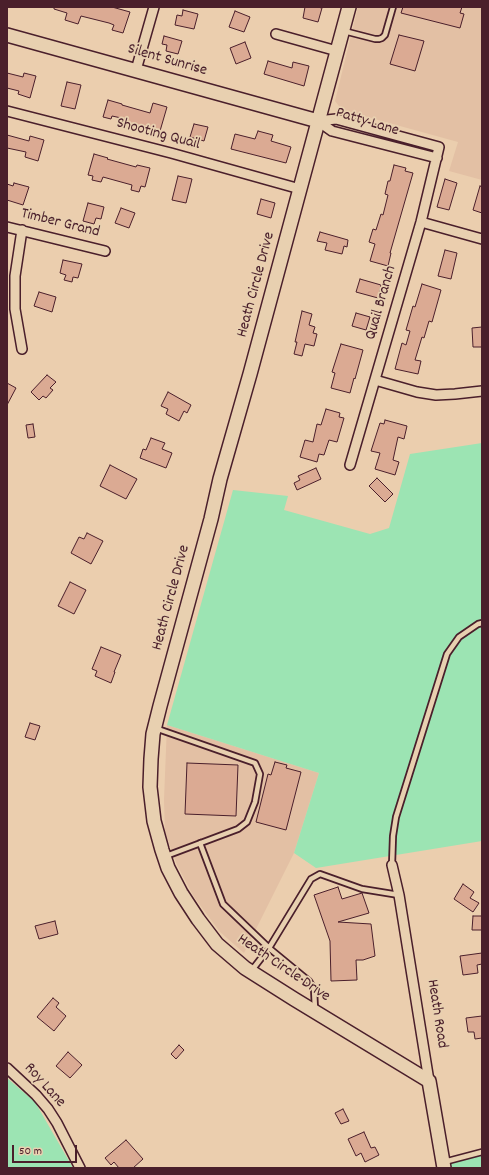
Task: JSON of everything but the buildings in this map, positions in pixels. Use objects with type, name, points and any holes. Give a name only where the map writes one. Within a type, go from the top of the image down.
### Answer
[{"type":"street","points":[[136,70],[154,7]]},
{"type":"street","name":"Heath Circle Drive","points":[[349,7],[250,374],[220,479],[211,519],[154,728],[150,787],[154,821],[170,873],[180,893],[217,944],[251,972],[429,1080]]},
{"type":"street","points":[[276,34],[336,51]]},
{"type":"street","name":"Silent Sunrise","points":[[7,35],[318,121]]},
{"type":"street","name":"Shooting Quail","points":[[7,111],[171,153],[300,189]]},
{"type":"street","name":"Patty Lane","points":[[318,121],[336,119],[439,147]]},
{"type":"street","name":"Patty Lane","points":[[318,121],[332,131],[437,158]]},
{"type":"street","name":"Quail Branch","points":[[350,465],[421,222],[439,147]]},
{"type":"street","points":[[421,222],[482,239]]},
{"type":"street","name":"Timber Grand","points":[[7,227],[105,251]]},
{"type":"street","points":[[22,230],[15,276],[15,309],[22,349]]},
{"type":"street","points":[[375,380],[418,392],[436,395],[450,395],[482,391]]},
{"type":"street","name":"Heath Road","points":[[392,865],[399,895],[443,1165]]},
{"type":"street","name":"Roy Lane","points":[[7,1068],[36,1095],[48,1109],[57,1123],[80,1168]]},
{"type":"lane","points":[[342,30],[380,39],[385,35],[393,7]]},
{"type":"lane","points":[[392,865],[393,836],[396,817],[447,654],[459,637],[478,624],[482,623]]},
{"type":"lane","points":[[154,728],[255,763],[260,774],[255,802],[247,822],[238,828],[164,857]]},
{"type":"lane","points":[[200,843],[223,904],[269,948],[309,981],[314,989],[315,1012]]},
{"type":"lane","points":[[251,972],[269,948],[312,879],[320,874],[362,889],[399,895]]},
{"type":"lane","points":[[443,1165],[482,1152]]},
{"type":"shaded area","points":[[358,7],[482,7],[482,180],[449,171],[458,142],[342,110],[335,101]]},
{"type":"shaded area","points":[[167,725],[319,773],[294,853],[244,953],[220,932],[194,897],[177,865],[165,832],[164,800]]},
{"type":"green space","points":[[482,443],[482,841],[316,868],[294,853],[319,773],[167,725],[233,490],[288,496],[284,510],[370,534],[389,528],[410,454]]},
{"type":"green space","points":[[7,1078],[35,1102],[73,1168],[7,1168]]},
{"type":"green space","points":[[482,1152],[482,1168],[444,1168],[443,1163]]}]
